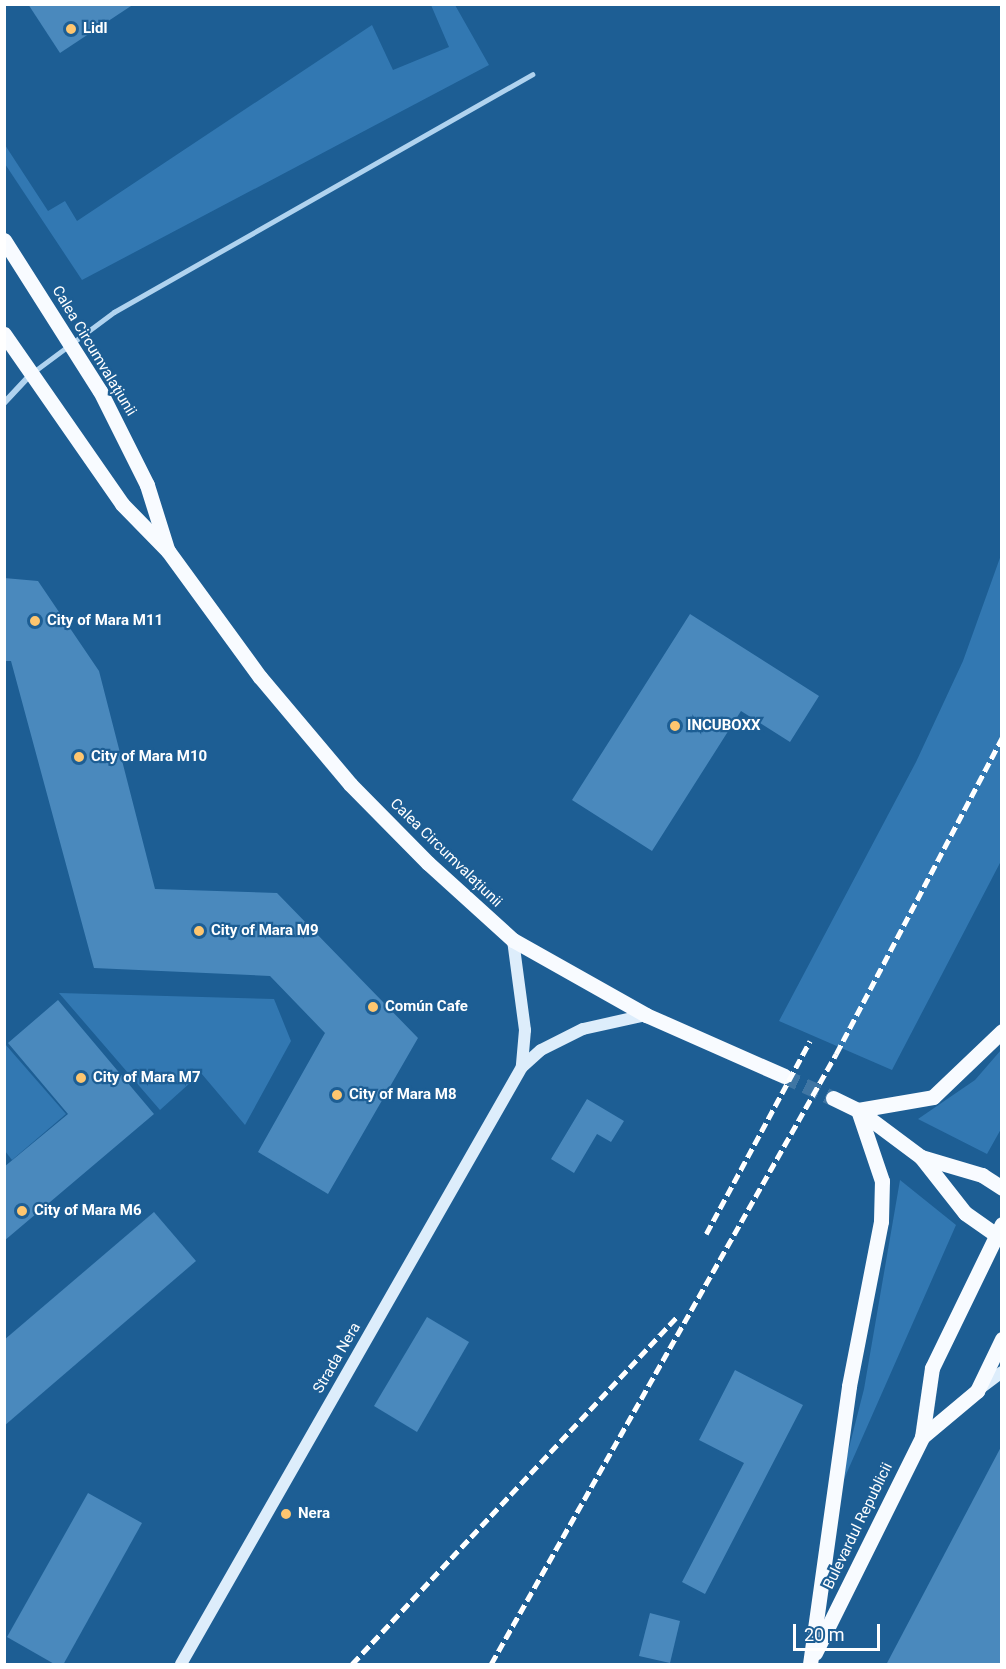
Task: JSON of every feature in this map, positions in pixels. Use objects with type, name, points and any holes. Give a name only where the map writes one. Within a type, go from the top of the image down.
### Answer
[{"type":"main road","name":"Calea Circumvalațiunii","points":[[4,240],[71,343],[147,485],[168,551]]},
{"type":"main road","name":"Calea Circumvalațiunii","points":[[4,334],[122,504],[168,551],[260,677],[350,784],[513,940],[646,1015],[784,1076]]},
{"type":"main road","points":[[858,1110],[933,1097],[1002,1032]]},
{"type":"main road","points":[[833,1098],[858,1110],[921,1157],[965,1212],[1000,1233]]},
{"type":"main road","points":[[810,1665],[849,1386],[871,1279],[882,1181],[858,1110]]},
{"type":"main road","points":[[921,1157],[982,1175],[1002,1188]]},
{"type":"main road","name":"Bulevardul Republicii","points":[[810,1665],[922,1437],[932,1368],[1000,1233]]},
{"type":"main road","name":"Bulevardul Republicii","points":[[922,1437],[977,1391],[1002,1339]]},
{"type":"street","points":[[4,403],[30,374]]},
{"type":"street","name":"Strada Nera","points":[[513,940],[525,1030],[522,1067]]},
{"type":"street","name":"Strada Nera","points":[[181,1665],[522,1067],[541,1050],[583,1029],[646,1015]]},
{"type":"street","points":[[977,1391],[1002,1372]]},
{"type":"lane","points":[[30,374],[114,312],[532,75]]},
{"type":"shaded area","points":[[431,5],[455,5],[489,65],[82,280],[5,164],[5,145],[48,211],[65,201],[77,221],[372,25],[393,70],[449,47]]},
{"type":"shaded area","points":[[1001,555],[1001,861],[892,1070],[779,1021],[916,762],[963,661]]},
{"type":"shaded area","points":[[59,993],[274,999],[291,1041],[245,1125],[201,1073],[160,1110]]},
{"type":"shaded area","points":[[5,1044],[66,1114],[12,1160],[5,1151]]},
{"type":"shaded area","points":[[1001,1050],[1001,1129],[987,1154],[918,1119],[975,1080]]},
{"type":"shaded area","points":[[900,1180],[956,1225],[837,1495],[864,1389]]},
{"type":"building","name":"Lidl","points":[[28,4],[134,4],[60,53]]},
{"type":"building","points":[[4,578],[38,581],[99,671],[155,889],[277,893],[418,1038],[328,1194],[258,1152],[325,1033],[270,976],[94,968],[11,661],[4,661]]},
{"type":"building","name":"INCUBOXX","points":[[690,614],[819,696],[790,742],[741,711],[652,851],[572,800]]},
{"type":"building","name":"City of Mara M7","points":[[58,1000],[154,1114],[4,1241],[4,1167],[68,1114],[8,1043]]},
{"type":"building","points":[[587,1099],[624,1121],[611,1142],[597,1134],[574,1173],[551,1159]]},
{"type":"building","points":[[154,1212],[196,1261],[4,1426],[4,1340]]},
{"type":"building","points":[[427,1317],[469,1342],[417,1432],[374,1406]]},
{"type":"building","points":[[735,1370],[803,1405],[705,1594],[682,1582],[744,1463],[699,1440]]},
{"type":"building","points":[[1002,1445],[1002,1665],[886,1665]]},
{"type":"building","points":[[88,1493],[142,1523],[63,1665],[56,1665],[7,1637]]},
{"type":"building","points":[[650,1613],[680,1621],[670,1663],[639,1656]]},
{"type":"tunnel","points":[[784,1076],[833,1098]]},
{"type":"railway","points":[[491,1664],[836,1054],[1002,738]]},
{"type":"railway","points":[[706,1234],[810,1041]]},
{"type":"railway","points":[[352,1664],[679,1315]]},
{"type":"place","name":"Lidl","points":[[71,29]]},
{"type":"place","name":"City of Mara M11","points":[[35,621]]},
{"type":"place","name":"INCUBOXX","points":[[675,726]]},
{"type":"place","name":"City of Mara M10","points":[[79,757]]},
{"type":"place","name":"City of Mara M9","points":[[199,931]]},
{"type":"place","name":"Común Cafe","points":[[373,1007]]},
{"type":"place","name":"City of Mara M7","points":[[81,1078]]},
{"type":"place","name":"City of Mara M8","points":[[337,1095]]},
{"type":"place","name":"City of Mara M6","points":[[22,1211]]},
{"type":"place","name":"Nera","points":[[286,1514]]}]
